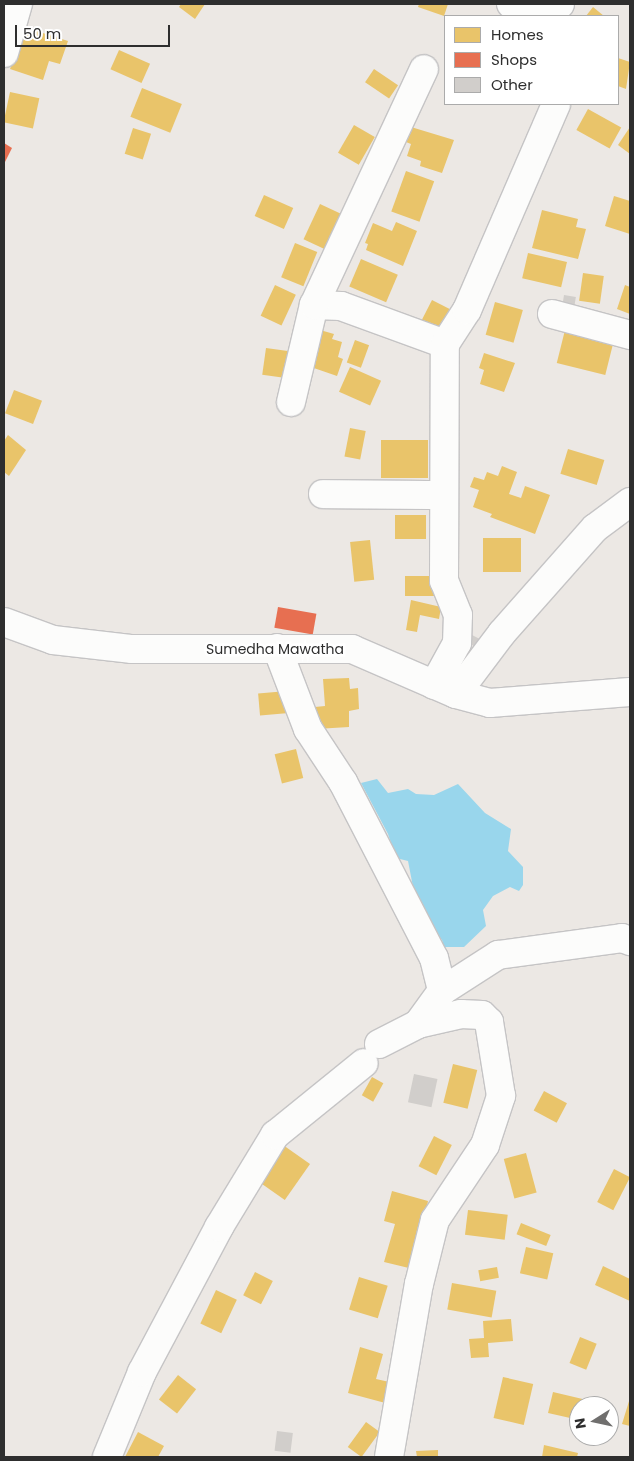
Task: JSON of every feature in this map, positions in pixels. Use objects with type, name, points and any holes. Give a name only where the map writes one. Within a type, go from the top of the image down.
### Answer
[{"type":"street","points":[[4,53],[18,4]]},
{"type":"street","points":[[511,4],[530,15]]},
{"type":"street","points":[[550,15],[560,4]]},
{"type":"street","points":[[291,402],[314,304],[424,69]]},
{"type":"street","points":[[445,690],[457,643],[458,615],[444,581],[445,344],[467,310],[556,105]]},
{"type":"street","points":[[314,304],[341,306],[445,344]]},
{"type":"street","points":[[552,314],[630,335]]},
{"type":"street","points":[[323,494],[444,494]]},
{"type":"street","points":[[445,690],[502,633],[595,528],[630,502]]},
{"type":"street","name":"Sumedha Mawatha","points":[[4,622],[53,640],[132,649],[236,647],[352,649],[445,690],[490,703],[630,692]]},
{"type":"street","points":[[277,648],[308,729],[343,782],[434,958],[442,991]]},
{"type":"street","points":[[418,1024],[442,991],[498,955],[622,938],[630,941]]},
{"type":"street","points":[[107,1457],[142,1372],[220,1226],[275,1135],[372,1054],[418,1024],[461,1014],[482,1015],[489,1022],[501,1096],[485,1145],[435,1220],[419,1284],[389,1457]]},
{"type":"water","points":[[377,779],[388,793],[408,789],[416,794],[434,795],[458,784],[485,813],[511,829],[508,851],[523,867],[523,885],[519,891],[510,887],[493,896],[483,910],[486,926],[464,947],[444,947],[442,940],[430,925],[414,892],[408,861],[396,858],[388,834],[361,783]]},
{"type":"building: Homes","points":[[181,4],[205,4],[195,19],[179,7]]},
{"type":"building: Homes","points":[[419,4],[448,4],[444,16],[418,7]]},
{"type":"building: Homes","points":[[593,7],[603,15],[587,15]]},
{"type":"building: Homes","points":[[27,28],[68,41],[60,64],[49,61],[43,80],[10,69]]},
{"type":"building: Homes","points":[[119,50],[150,64],[142,83],[110,69]]},
{"type":"building: Homes","points":[[619,58],[630,62],[626,89],[619,86]]},
{"type":"building: Homes","points":[[374,69],[398,85],[389,98],[365,82]]},
{"type":"building: Homes","points":[[142,88],[182,104],[170,133],[130,117]]},
{"type":"building: Homes","points":[[10,92],[39,98],[33,129],[4,122]]},
{"type":"building: Homes","points":[[588,109],[621,127],[610,148],[576,130]]},
{"type":"building: Homes","points":[[354,125],[375,137],[359,165],[338,153]]},
{"type":"building: Homes","points":[[411,127],[454,140],[442,173],[420,166],[421,161],[407,156],[411,144],[406,142]]},
{"type":"building: Homes","points":[[630,127],[630,154],[618,145]]},
{"type":"building: Homes","points":[[133,128],[151,134],[143,160],[125,154]]},
{"type":"building: Homes","points":[[406,171],[434,181],[419,222],[391,211]]},
{"type":"building: Homes","points":[[264,195],[293,208],[284,229],[255,216]]},
{"type":"building: Homes","points":[[614,196],[630,201],[630,234],[605,226]]},
{"type":"building: Homes","points":[[320,204],[344,215],[327,250],[304,239]]},
{"type":"building: Homes","points":[[542,210],[578,219],[576,227],[586,229],[578,259],[532,248]]},
{"type":"building: Homes","points":[[396,222],[417,231],[403,266],[366,250],[368,244],[365,243],[373,223],[392,231]]},
{"type":"building: Homes","points":[[295,243],[317,252],[303,286],[281,277]]},
{"type":"building: Homes","points":[[528,253],[567,262],[561,287],[522,278]]},
{"type":"building: Homes","points":[[361,259],[398,275],[386,302],[349,287]]},
{"type":"building: Homes","points":[[583,273],[604,276],[600,304],[579,301]]},
{"type":"building: Homes","points":[[275,285],[296,295],[281,326],[261,316]]},
{"type":"building: Homes","points":[[625,285],[630,287],[630,314],[617,309]]},
{"type":"building: Homes","points":[[432,300],[452,310],[440,332],[421,322]]},
{"type":"building: Homes","points":[[495,302],[523,310],[514,343],[486,335]]},
{"type":"building: Homes","points":[[320,330],[334,334],[332,339],[342,342],[338,357],[343,359],[337,376],[308,366]]},
{"type":"building: Homes","points":[[565,330],[614,342],[605,375],[557,363]]},
{"type":"building: Homes","points":[[355,340],[369,345],[361,368],[347,363]]},
{"type":"building: Homes","points":[[266,348],[288,351],[284,378],[262,375]]},
{"type":"building: Homes","points":[[484,353],[515,363],[504,392],[480,384],[484,370],[479,368]]},
{"type":"building: Homes","points":[[350,367],[381,381],[370,405],[339,392]]},
{"type":"building: Homes","points":[[14,390],[42,401],[33,424],[5,413]]},
{"type":"building: Homes","points":[[350,428],[366,431],[360,460],[344,456]]},
{"type":"building: Homes","points":[[8,435],[26,450],[9,476],[4,472],[4,441]]},
{"type":"building: Homes","points":[[381,440],[428,440],[428,478],[381,478]]},
{"type":"building: Homes","points":[[568,449],[604,460],[597,485],[560,474]]},
{"type":"building: Homes","points":[[502,466],[517,472],[509,494],[521,498],[525,486],[550,495],[535,534],[490,517],[492,514],[473,507],[479,490],[470,487],[474,477],[484,480],[487,472],[498,476]]},
{"type":"building: Homes","points":[[395,515],[426,515],[426,539],[395,539]]},
{"type":"building: Homes","points":[[483,538],[521,538],[521,572],[483,572]]},
{"type":"building: Homes","points":[[370,540],[374,580],[354,582],[350,542]]},
{"type":"building: Homes","points":[[405,576],[436,576],[436,596],[405,596]]},
{"type":"building: Homes","points":[[411,600],[441,607],[439,619],[420,615],[417,632],[406,630]]},
{"type":"building: Homes","points":[[349,678],[350,689],[358,688],[359,709],[349,711],[349,727],[316,729],[315,707],[325,706],[323,679]]},
{"type":"building: Homes","points":[[287,691],[289,713],[260,715],[258,694]]},
{"type":"building: Homes","points":[[296,749],[303,778],[282,783],[275,754]]},
{"type":"building: Homes","points":[[453,1064],[477,1070],[468,1109],[443,1103]]},
{"type":"building: Homes","points":[[372,1077],[383,1083],[373,1102],[362,1095]]},
{"type":"building: Homes","points":[[544,1091],[567,1103],[557,1123],[534,1110]]},
{"type":"building: Homes","points":[[434,1136],[452,1145],[436,1175],[419,1166]]},
{"type":"building: Homes","points":[[283,1145],[310,1164],[285,1200],[258,1181]]},
{"type":"building: Homes","points":[[526,1153],[537,1193],[514,1199],[504,1159]]},
{"type":"building: Homes","points":[[614,1169],[630,1177],[613,1210],[597,1202]]},
{"type":"building: Homes","points":[[392,1191],[428,1201],[413,1269],[384,1262],[395,1224],[384,1221]]},
{"type":"building: Homes","points":[[468,1210],[508,1215],[505,1240],[465,1235]]},
{"type":"building: Homes","points":[[521,1223],[551,1235],[546,1246],[517,1234]]},
{"type":"building: Homes","points":[[526,1247],[553,1253],[547,1280],[520,1273]]},
{"type":"building: Homes","points":[[603,1266],[630,1279],[630,1301],[595,1285]]},
{"type":"building: Homes","points":[[497,1267],[499,1278],[480,1281],[478,1270]]},
{"type":"building: Homes","points":[[255,1272],[273,1281],[261,1304],[243,1295]]},
{"type":"building: Homes","points":[[359,1277],[388,1286],[378,1318],[349,1310]]},
{"type":"building: Homes","points":[[452,1283],[496,1291],[492,1317],[447,1310]]},
{"type":"building: Homes","points":[[216,1290],[237,1300],[221,1333],[200,1324]]},
{"type":"building: Homes","points":[[511,1319],[513,1341],[488,1343],[489,1357],[471,1358],[469,1339],[484,1338],[483,1321]]},
{"type":"building: Homes","points":[[580,1337],[597,1344],[586,1370],[570,1363]]},
{"type":"building: Homes","points":[[360,1347],[383,1354],[376,1379],[394,1383],[389,1404],[348,1393]]},
{"type":"building: Homes","points":[[178,1375],[196,1389],[177,1414],[159,1399]]},
{"type":"building: Homes","points":[[503,1377],[533,1384],[524,1425],[494,1418]]},
{"type":"building: Homes","points":[[553,1392],[570,1396],[569,1418],[548,1413]]},
{"type":"building: Homes","points":[[630,1398],[630,1426],[622,1424]]},
{"type":"building: Homes","points":[[366,1422],[380,1432],[362,1457],[348,1447]]},
{"type":"building: Homes","points":[[138,1432],[164,1446],[158,1457],[125,1457]]},
{"type":"building: Homes","points":[[544,1445],[578,1453],[577,1457],[542,1457]]},
{"type":"building: Homes","points":[[438,1450],[438,1457],[417,1457],[416,1451]]},
{"type":"building: Shops","points":[[4,143],[12,148],[4,164]]},
{"type":"building: Shops","points":[[278,607],[316,614],[313,634],[274,628]]},
{"type":"building: Other","points":[[564,295],[576,297],[574,309],[562,307]]},
{"type":"building: Other","points":[[470,634],[480,639],[476,647],[466,642]]},
{"type":"building: Other","points":[[414,1074],[437,1079],[431,1107],[408,1102]]},
{"type":"building: Other","points":[[277,1431],[293,1433],[290,1453],[275,1451]]}]
